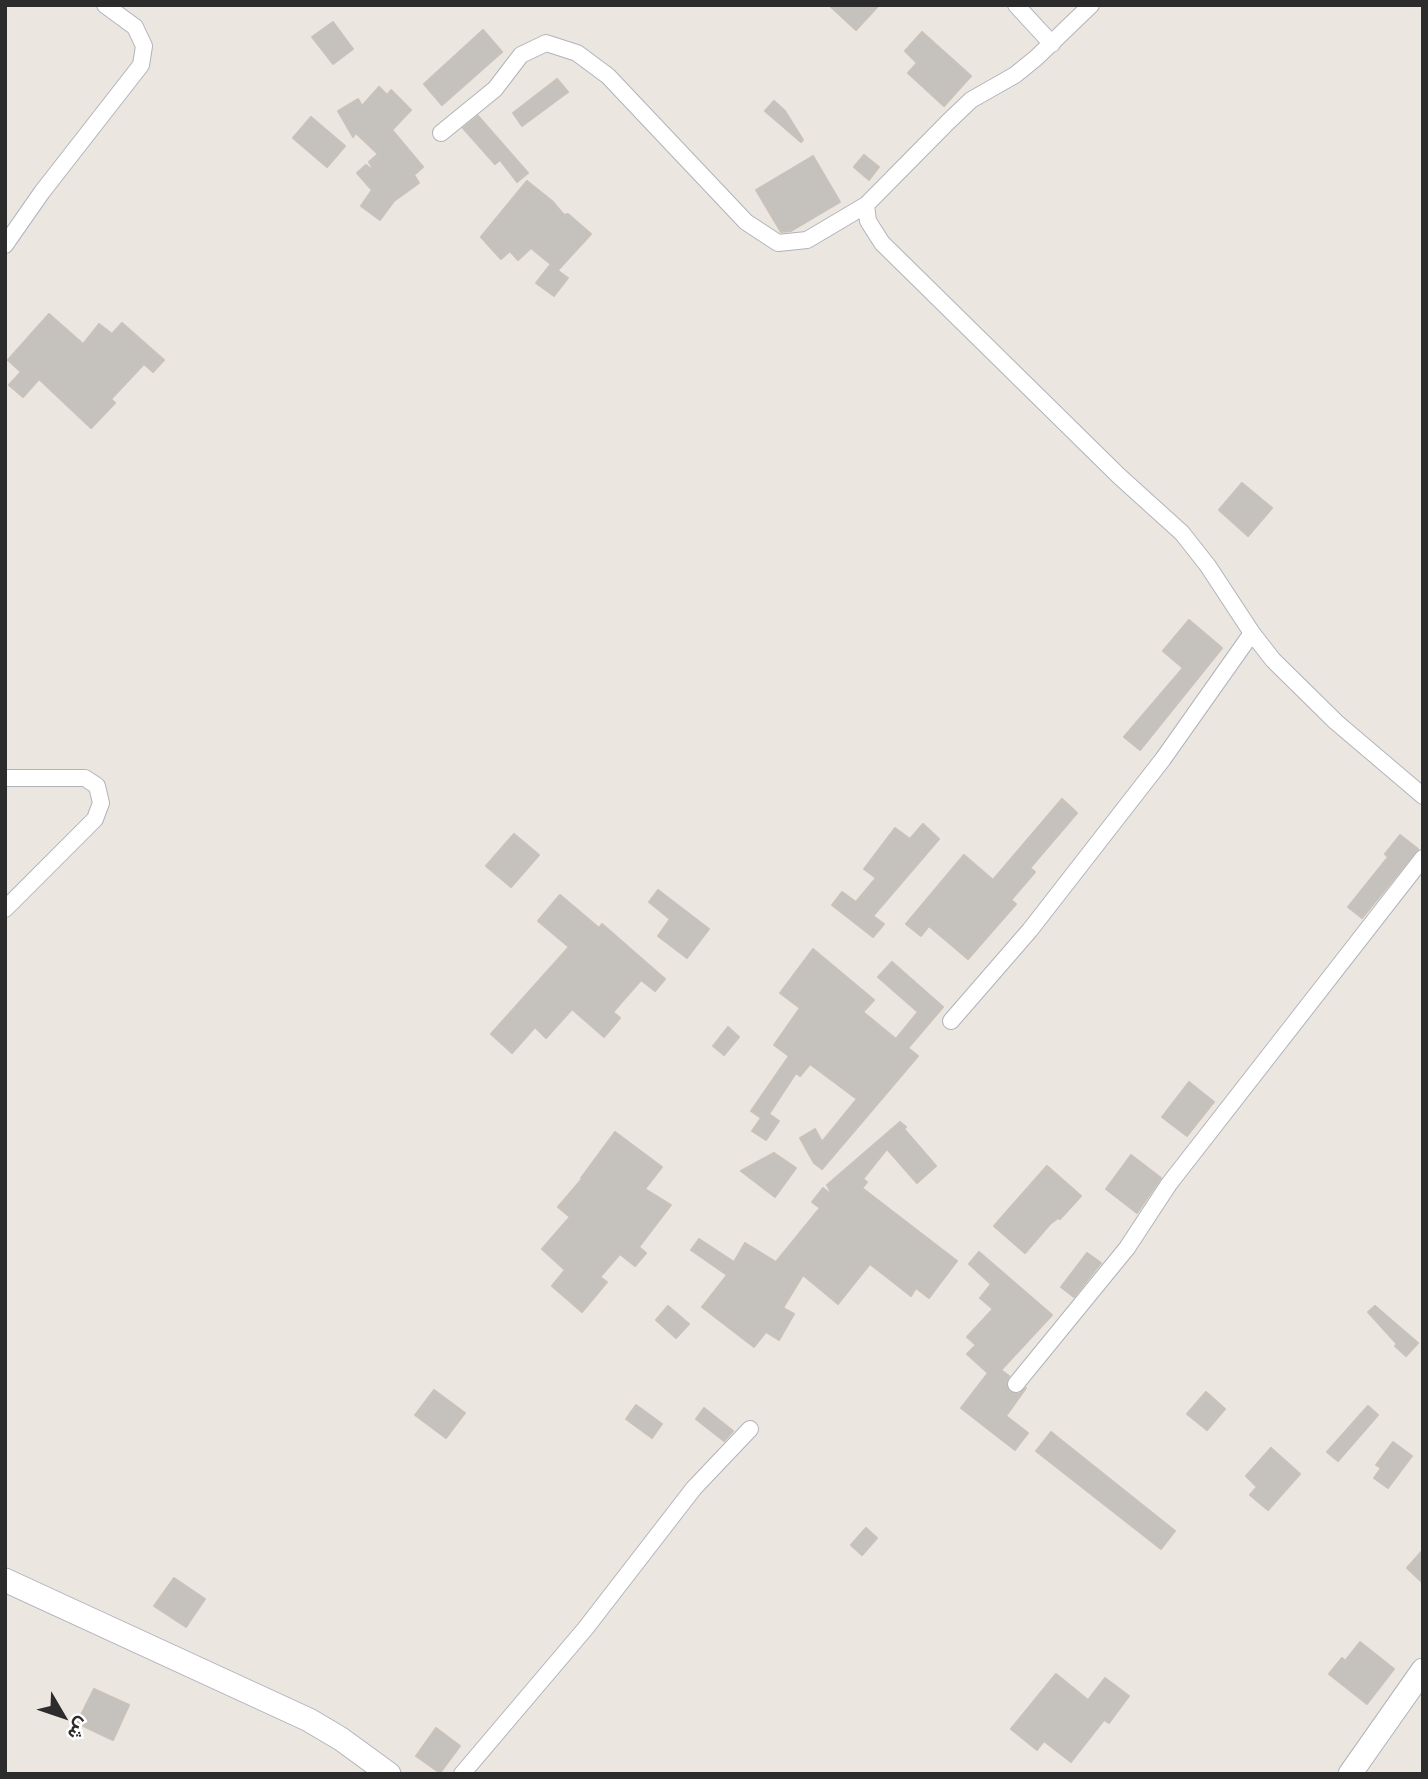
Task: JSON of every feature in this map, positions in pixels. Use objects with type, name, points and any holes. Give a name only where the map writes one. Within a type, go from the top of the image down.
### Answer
[{"type":"main road","points":[[5,1580],[309,1720],[341,1739],[389,1774]]},
{"type":"main road","points":[[1350,1774],[1423,1670]]},
{"type":"street","points":[[5,246],[42,192],[141,65],[144,46],[135,27],[105,5]]},
{"type":"street","points":[[1016,5],[1052,44]]},
{"type":"street","points":[[442,133],[495,89],[521,55],[546,43],[577,53],[608,76],[746,222],[778,243],[807,240],[866,205],[971,100],[1014,75],[1052,44],[1091,5]]},
{"type":"street","points":[[866,205],[868,221],[882,243],[1119,476],[1182,533],[1273,660],[1336,722],[1423,796]]},
{"type":"street","points":[[951,1021],[1030,930],[1163,759],[1252,633]]},
{"type":"street","points":[[5,778],[85,778],[97,786],[101,803],[95,819],[5,909]]},
{"type":"street","points":[[1016,1384],[1127,1248],[1169,1184],[1423,859]]},
{"type":"street","points":[[462,1774],[585,1629],[694,1488],[750,1429]]},
{"type":"building","points":[[829,5],[879,5],[856,30]]},
{"type":"building","points":[[333,22],[353,49],[333,64],[312,37]]},
{"type":"building","points":[[483,30],[502,52],[442,105],[424,84]]},
{"type":"building","points":[[922,32],[971,76],[944,106],[908,73],[917,63],[905,51]]},
{"type":"building","points":[[557,79],[568,92],[522,126],[513,113]]},
{"type":"building","points":[[379,87],[387,95],[391,90],[411,110],[392,130],[423,167],[414,175],[419,183],[394,201],[380,220],[361,206],[372,190],[357,173],[366,165],[375,172],[369,162],[378,154],[356,133],[353,137],[338,111],[358,99],[362,106]]},
{"type":"building","points":[[774,101],[785,111],[803,140],[801,142],[765,111]]},
{"type":"building","points":[[478,116],[528,173],[517,182],[500,160],[495,164],[463,128]]},
{"type":"building","points":[[311,117],[345,146],[327,167],[293,138]]},
{"type":"building","points":[[864,155],[879,167],[869,180],[854,167]]},
{"type":"building","points":[[813,156],[840,202],[791,231],[781,232],[756,190]]},
{"type":"building","points":[[527,181],[552,201],[564,215],[568,214],[591,234],[558,270],[531,248],[518,260],[510,251],[501,259],[481,237]]},
{"type":"building","points":[[550,265],[568,278],[554,296],[536,283]]},
{"type":"building","points":[[49,314],[83,344],[99,324],[112,334],[122,323],[164,360],[153,372],[144,364],[111,399],[115,403],[91,428],[39,379],[23,397],[9,385],[21,372],[8,360]]},
{"type":"building","points":[[1242,483],[1272,508],[1248,536],[1219,510]]},
{"type":"building","points":[[1189,620],[1222,648],[1140,750],[1124,737],[1183,668],[1163,651]]},
{"type":"building","points":[[1062,799],[1077,813],[1030,868],[1035,872],[1011,900],[1016,904],[968,959],[929,926],[921,936],[906,924],[964,855],[993,880]]},
{"type":"building","points":[[923,824],[939,839],[873,916],[884,924],[873,937],[832,905],[842,892],[856,902],[876,878],[864,869],[895,828],[910,839]]},
{"type":"building","points":[[514,834],[539,855],[511,887],[486,866]]},
{"type":"building","points":[[1400,835],[1418,849],[1362,918],[1348,907],[1388,857],[1385,854]]},
{"type":"building","points":[[658,890],[709,929],[687,958],[658,936],[670,919],[649,902]]},
{"type":"building","points":[[560,895],[599,928],[602,924],[665,979],[655,991],[641,980],[613,1012],[620,1018],[604,1037],[572,1009],[546,1038],[535,1027],[512,1053],[491,1034],[569,947],[538,921]]},
{"type":"building","points":[[813,949],[874,1000],[863,1012],[896,1039],[918,1012],[878,977],[892,962],[943,1007],[908,1048],[918,1056],[822,1169],[814,1163],[800,1138],[815,1129],[822,1142],[857,1099],[810,1064],[800,1076],[796,1073],[769,1114],[779,1121],[766,1140],[752,1131],[761,1118],[751,1111],[789,1056],[774,1045],[800,1008],[780,993]]},
{"type":"building","points":[[728,1027],[739,1037],[724,1055],[713,1046]]},
{"type":"building","points":[[1189,1082],[1214,1102],[1187,1136],[1162,1117]]},
{"type":"building","points":[[900,1122],[936,1166],[917,1183],[887,1149],[863,1179],[867,1182],[862,1188],[957,1261],[929,1298],[916,1288],[911,1296],[870,1264],[838,1304],[803,1275],[783,1308],[794,1314],[779,1340],[766,1332],[754,1347],[702,1307],[727,1275],[691,1250],[699,1239],[734,1262],[745,1243],[776,1262],[820,1208],[812,1202],[823,1188],[833,1196],[827,1185]]},
{"type":"building","points":[[615,1132],[662,1167],[645,1189],[671,1205],[639,1247],[646,1253],[635,1266],[620,1254],[600,1277],[607,1282],[582,1312],[552,1286],[565,1270],[542,1249],[570,1217],[558,1207],[582,1179]]},
{"type":"building","points":[[774,1153],[796,1168],[775,1197],[741,1171]]},
{"type":"building","points":[[1131,1155],[1161,1178],[1137,1213],[1106,1189]]},
{"type":"building","points":[[1047,1166],[1081,1196],[1060,1219],[1050,1224],[1025,1253],[994,1226]]},
{"type":"building","points":[[979,1252],[1052,1315],[1001,1370],[1009,1376],[1006,1383],[1010,1392],[1019,1394],[1026,1388],[1006,1416],[1028,1433],[1015,1450],[961,1408],[988,1373],[967,1354],[976,1345],[967,1337],[993,1309],[980,1298],[991,1284],[969,1264]]},
{"type":"building","points":[[1087,1253],[1101,1263],[1074,1297],[1061,1287]]},
{"type":"building","points":[[668,1306],[689,1324],[676,1338],[656,1320]]},
{"type":"building","points":[[1375,1306],[1418,1343],[1406,1356],[1368,1312]]},
{"type":"building","points":[[434,1390],[465,1413],[446,1438],[415,1415]]},
{"type":"building","points":[[1206,1392],[1225,1409],[1207,1430],[1187,1414]]},
{"type":"building","points":[[636,1405],[662,1424],[652,1438],[626,1419]]},
{"type":"building","points":[[1368,1406],[1378,1415],[1338,1461],[1327,1452]]},
{"type":"building","points":[[704,1408],[733,1431],[724,1441],[696,1419]]},
{"type":"building","points":[[1051,1432],[1175,1531],[1161,1549],[1036,1451]]},
{"type":"building","points":[[1393,1442],[1412,1456],[1388,1488],[1374,1478],[1381,1468],[1376,1465]]},
{"type":"building","points":[[1271,1448],[1300,1474],[1268,1510],[1250,1495],[1257,1487],[1246,1476]]},
{"type":"building","points":[[866,1528],[877,1538],[862,1555],[851,1545]]},
{"type":"building","points":[[1423,1550],[1423,1583],[1407,1568]]},
{"type":"building","points":[[174,1578],[205,1599],[186,1627],[154,1606]]},
{"type":"building","points":[[1360,1642],[1394,1669],[1367,1704],[1329,1674],[1342,1658],[1345,1661]]},
{"type":"building","points":[[1056,1674],[1088,1700],[1105,1678],[1129,1696],[1109,1723],[1104,1720],[1071,1762],[1044,1741],[1037,1750],[1011,1729]]},
{"type":"building","points":[[94,1689],[129,1705],[113,1740],[77,1723]]},
{"type":"building","points":[[436,1728],[460,1746],[440,1773],[416,1756]]}]
